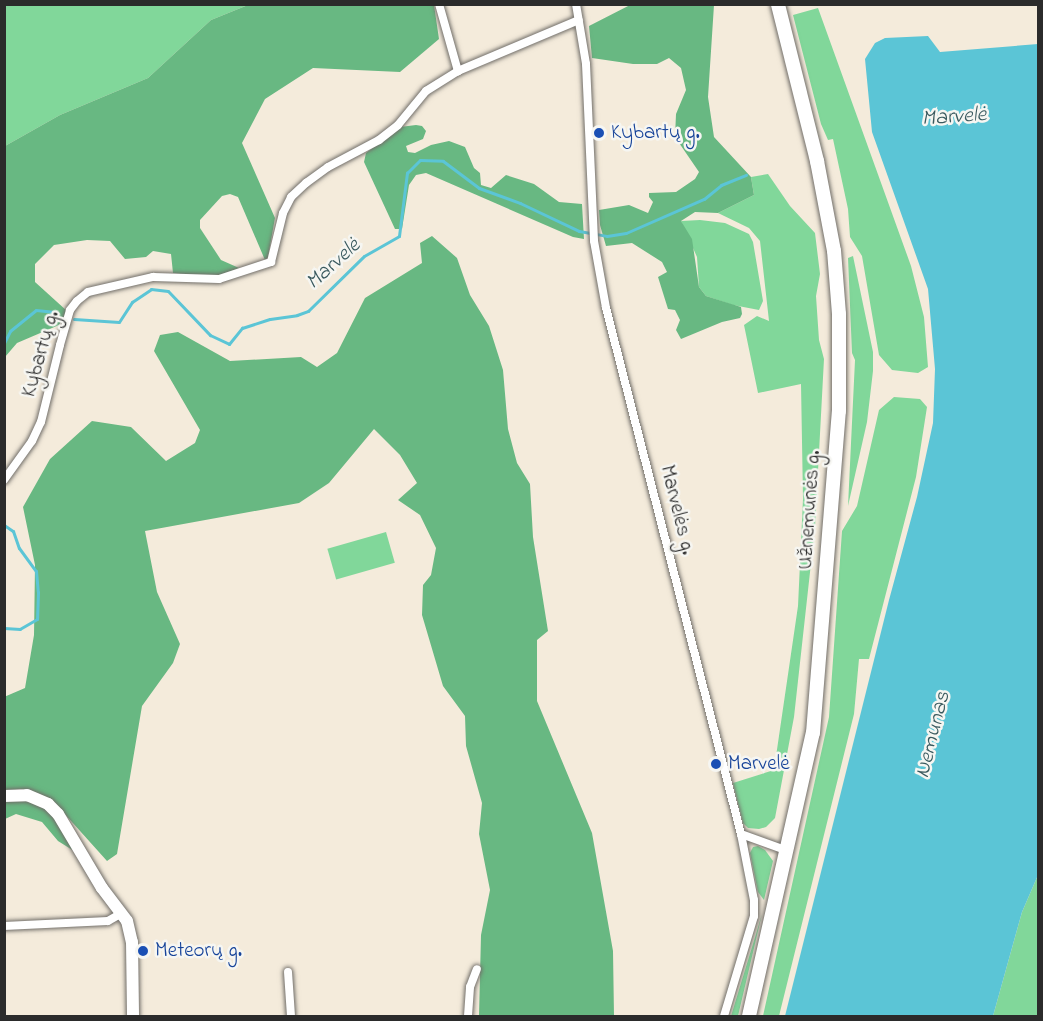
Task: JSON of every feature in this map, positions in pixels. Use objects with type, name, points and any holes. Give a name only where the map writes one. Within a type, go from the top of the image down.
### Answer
[{"type":"main road","name":"Užnemunės g.","points":[[749,1017],[789,852],[813,733],[819,687],[839,411],[839,314],[834,251],[823,188],[778,4]]},
{"type":"street","points":[[439,4],[458,71]]},
{"type":"street","name":"Marvelės g.","points":[[576,4],[585,64],[594,241],[606,308],[741,834],[754,900],[754,916],[724,1017]]},
{"type":"street","name":"Kybartų g.","points":[[4,480],[32,441],[41,422],[70,310],[88,292],[153,277],[219,279],[271,262],[283,213],[291,197],[328,167],[380,140],[398,126],[426,91],[458,71],[579,20]]},
{"type":"street","points":[[4,796],[27,795],[48,804],[58,814],[102,888],[122,913],[130,930],[133,1017]]},
{"type":"street","points":[[741,834],[789,852]]},
{"type":"street","points":[[4,926],[108,921],[122,913]]},
{"type":"street","points":[[468,1017],[471,987],[477,969]]},
{"type":"street","points":[[288,972],[291,1017]]},
{"type":"green space","points":[[632,4],[714,5],[708,97],[714,137],[751,177],[754,195],[718,213],[695,212],[681,221],[692,239],[699,287],[706,296],[741,307],[742,314],[740,318],[722,322],[681,339],[676,330],[680,320],[675,310],[668,309],[658,277],[667,272],[662,262],[632,243],[606,246],[600,225],[599,210],[629,205],[648,213],[653,202],[649,193],[676,192],[695,179],[699,172],[675,137],[676,114],[686,90],[681,68],[669,58],[657,64],[633,64],[592,58],[589,26]]},
{"type":"green space","points":[[5,5],[248,5],[211,20],[148,78],[60,115],[5,146]]},
{"type":"green space","points":[[248,5],[434,5],[439,39],[400,72],[313,68],[265,99],[242,143],[275,218],[268,257],[265,260],[238,197],[230,194],[222,196],[200,220],[200,228],[221,260],[239,268],[222,275],[202,277],[173,273],[171,254],[153,251],[146,257],[125,259],[110,241],[87,240],[54,245],[35,264],[35,282],[67,311],[59,325],[17,343],[5,357],[5,146],[60,115],[148,78],[211,20]]},
{"type":"green space","points":[[818,8],[911,266],[924,317],[928,367],[918,373],[892,370],[879,355],[862,256],[850,237],[848,209],[833,139],[828,140],[821,124],[793,15]]},
{"type":"green space","points":[[422,126],[426,131],[423,139],[406,146],[408,152],[415,153],[431,145],[449,141],[465,147],[474,168],[480,173],[481,185],[491,188],[506,175],[534,184],[559,202],[582,204],[584,239],[573,237],[426,173],[416,175],[409,185],[402,229],[395,229],[364,162],[366,153],[400,127]]},
{"type":"green space","points":[[768,174],[790,206],[815,233],[820,274],[816,296],[819,340],[824,359],[815,527],[794,717],[775,818],[766,827],[759,829],[748,828],[743,823],[733,783],[774,770],[798,606],[803,499],[801,384],[758,393],[744,325],[757,316],[769,321],[760,241],[749,228],[718,213],[754,195],[751,177]]},
{"type":"green space","points":[[700,220],[725,223],[749,234],[753,242],[763,301],[759,310],[733,305],[706,296],[699,287],[697,257],[681,221]]},
{"type":"green space","points":[[432,236],[457,258],[470,295],[489,326],[503,370],[508,429],[517,463],[530,484],[533,537],[548,631],[537,640],[537,701],[592,833],[613,951],[614,1016],[479,1016],[481,935],[490,890],[479,834],[482,803],[466,746],[465,716],[443,686],[422,615],[423,585],[431,575],[436,548],[420,515],[398,500],[417,483],[400,455],[374,429],[329,483],[299,503],[145,531],[157,592],[180,644],[173,663],[142,706],[117,854],[107,861],[54,802],[38,793],[20,789],[5,792],[4,697],[25,688],[34,635],[35,565],[23,507],[50,459],[92,421],[131,427],[166,461],[195,443],[200,430],[154,351],[160,335],[178,332],[230,361],[301,357],[317,367],[337,353],[365,298],[422,263],[420,243]]},
{"type":"green space","points":[[853,256],[873,352],[873,371],[867,422],[848,506],[855,360],[852,353],[848,258]]},
{"type":"green space","points":[[894,397],[920,399],[927,407],[916,477],[869,659],[859,659],[854,714],[779,1016],[763,1016],[829,717],[842,531],[857,506],[879,410]]},
{"type":"green space","points":[[386,532],[395,563],[336,580],[327,549]]},
{"type":"green space","points":[[24,798],[37,802],[53,816],[74,851],[58,841],[42,822],[16,814],[5,819],[5,800]]},
{"type":"green space","points":[[758,846],[765,850],[773,861],[764,900],[758,892],[750,853],[753,847]]},
{"type":"green space","points":[[1038,875],[1038,1016],[993,1016],[1022,912]]},
{"type":"green space","points":[[762,914],[738,1016],[731,1016],[756,934]]},
{"type":"water","name":"Nemunas","points":[[928,36],[940,52],[1038,44],[1038,875],[1022,912],[993,1016],[785,1016],[917,497],[933,423],[935,369],[928,289],[872,132],[865,59],[875,43],[885,38]]},
{"type":"waterway","name":"Marvelė","points":[[74,319],[119,322],[132,302],[151,289],[168,291],[210,335],[229,344],[242,328],[308,311],[364,256],[399,236],[407,173],[420,160],[443,161],[479,188],[520,203],[579,231],[607,236],[626,233],[704,199],[721,185],[746,175]]},
{"type":"waterway","name":"Marvelė","points":[[4,343],[10,331],[36,310],[55,312]]},
{"type":"waterway","name":"Marvelė","points":[[4,525],[13,531],[19,548],[36,571],[38,592],[37,619],[20,629],[4,628]]},
{"type":"place","name":"Kybartų g.","points":[[599,133]]},
{"type":"place","name":"Marvelė","points":[[716,764]]},
{"type":"place","name":"Meteorų g.","points":[[143,951]]}]
